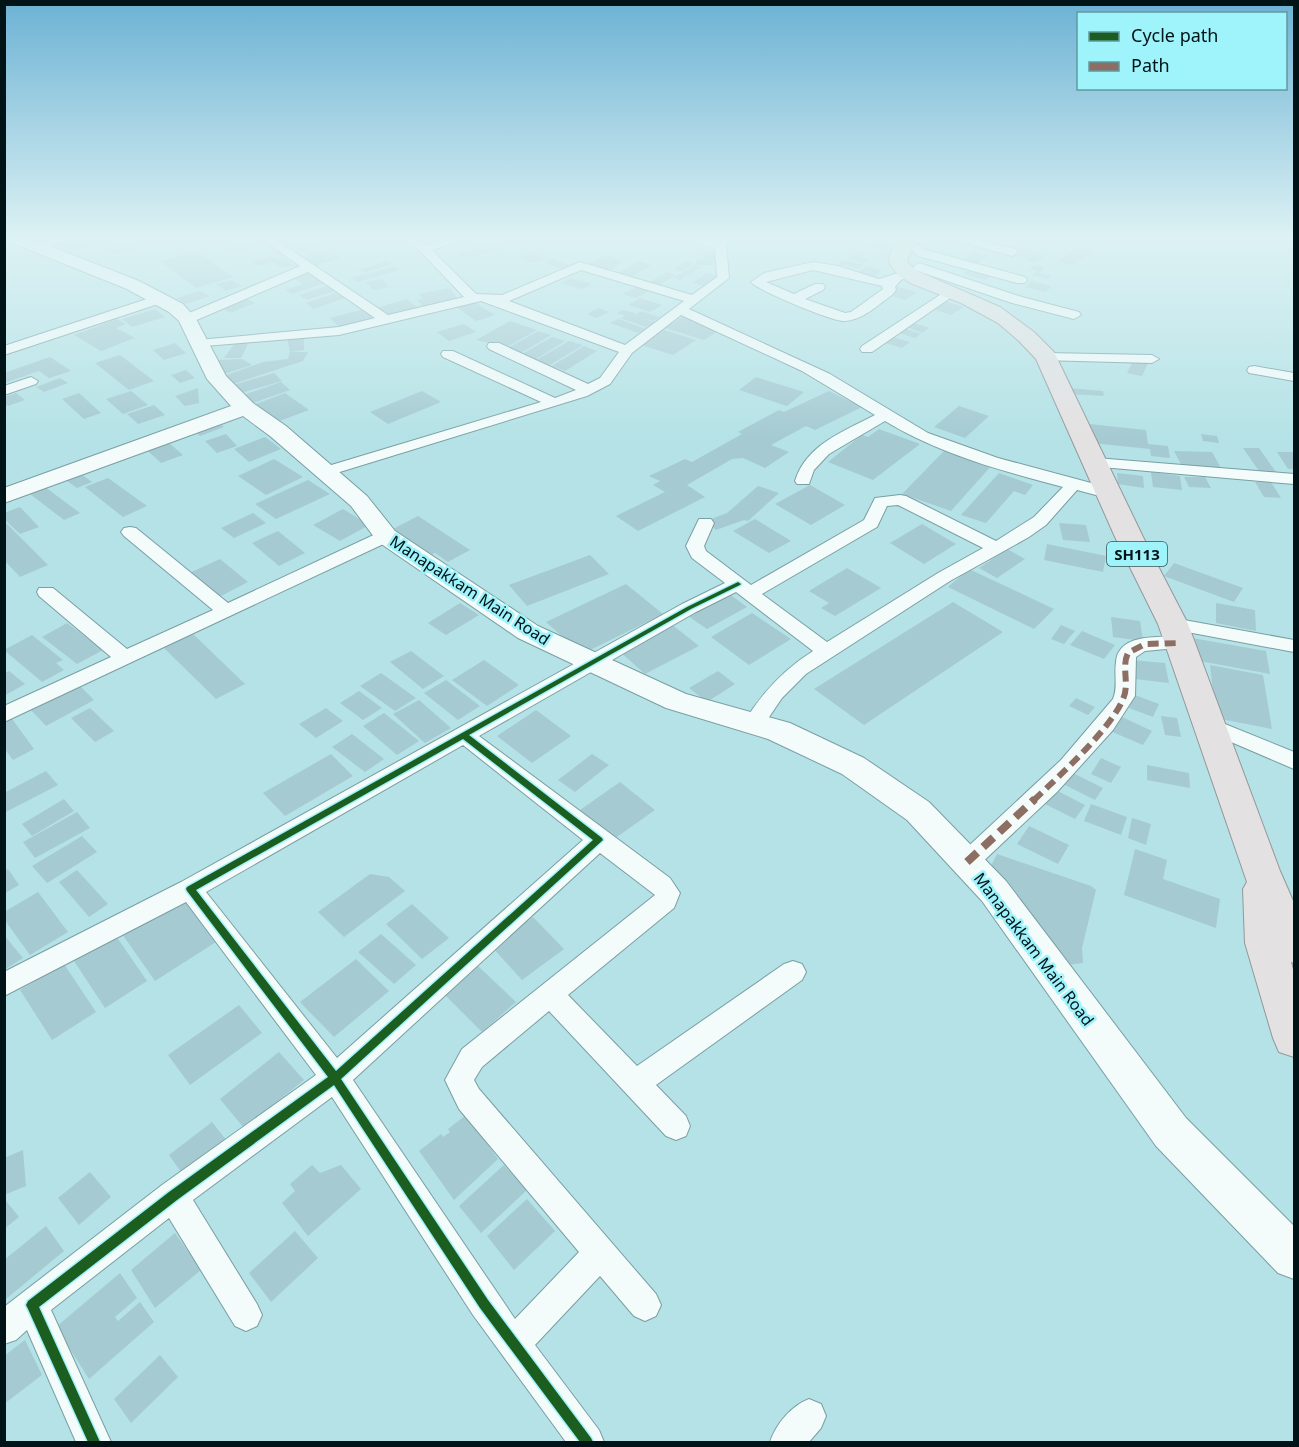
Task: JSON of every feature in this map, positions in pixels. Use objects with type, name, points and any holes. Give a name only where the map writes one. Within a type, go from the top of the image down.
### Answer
[{"type":"main road","points":[[169,305],[187,319]]},
{"type":"main road","name":"SH113","points":[[978,305],[1011,321],[1032,338],[1046,357],[1176,634],[1261,871],[1294,946]]},
{"type":"main road","name":"Manapakkam Main Road","points":[[187,319],[217,379],[246,408],[278,431],[359,501],[386,536],[528,632],[676,701],[779,731],[853,766],[918,811],[994,891],[1171,1132],[1294,1257]]},
{"type":"main road","points":[[4,496],[246,408]]},
{"type":"main road","name":"SH113","points":[[1261,871],[1265,943],[1294,1038]]},
{"type":"street","points":[[4,351],[143,305]]},
{"type":"street","points":[[187,319],[221,305]]},
{"type":"street","points":[[363,305],[387,321]]},
{"type":"street","points":[[198,344],[339,331],[451,305]]},
{"type":"street","points":[[506,305],[627,350]]},
{"type":"street","points":[[324,472],[554,403],[588,390],[605,381],[627,350],[688,305]]},
{"type":"street","points":[[808,305],[838,317],[851,317],[869,305]]},
{"type":"street","points":[[867,350],[929,305]]},
{"type":"street","points":[[1034,305],[1074,315]]},
{"type":"street","points":[[680,310],[750,339],[828,378],[885,416],[952,447],[997,464],[1111,494]]},
{"type":"street","points":[[494,346],[588,390]]},
{"type":"street","points":[[448,354],[554,403]]},
{"type":"street","points":[[1046,357],[1152,359]]},
{"type":"street","points":[[1254,370],[1294,377]]},
{"type":"street","points":[[4,391],[31,381]]},
{"type":"street","points":[[803,481],[804,469],[814,458],[885,416]]},
{"type":"street","points":[[1096,464],[1294,479]]},
{"type":"street","points":[[754,724],[775,693],[799,669],[944,577],[1040,521],[1073,485]]},
{"type":"street","points":[[4,985],[190,889],[689,608],[744,589],[871,523],[881,502],[900,500],[996,548]]},
{"type":"street","points":[[705,523],[695,546],[698,554],[827,652]]},
{"type":"street","points":[[130,532],[226,611]]},
{"type":"street","points":[[4,715],[386,536]]},
{"type":"street","points":[[46,592],[124,658]]},
{"type":"street","points":[[967,862],[1097,737],[1124,700],[1128,652],[1139,645],[1176,634],[1294,646]]},
{"type":"street","points":[[1210,725],[1294,761]]},
{"type":"street","points":[[464,735],[668,893],[665,901],[472,1058],[459,1080],[469,1099],[645,1305]]},
{"type":"street","points":[[4,1328],[173,1196],[335,1078],[599,840]]},
{"type":"street","points":[[190,889],[335,1078],[478,1294],[587,1443]]},
{"type":"street","points":[[635,1083],[793,972]]},
{"type":"street","points":[[550,994],[676,1126]]},
{"type":"street","points":[[173,1196],[246,1315]]},
{"type":"street","points":[[514,1344],[600,1253]]},
{"type":"street","points":[[32,1305],[94,1443]]},
{"type":"street","points":[[787,1443],[809,1416]]},
{"type":"building","points":[[232,305],[251,305],[230,313],[222,308]]},
{"type":"building","points":[[307,305],[327,305],[314,309]]},
{"type":"building","points":[[389,305],[414,305],[418,308],[389,317],[377,308]]},
{"type":"building","points":[[479,305],[495,315],[476,321],[455,306]]},
{"type":"building","points":[[628,305],[661,305],[662,305],[650,312]]},
{"type":"building","points":[[935,305],[956,305],[964,307],[951,315],[929,308]]},
{"type":"building","points":[[598,308],[609,312],[597,318],[587,314]]},
{"type":"building","points":[[155,309],[165,317],[132,327],[122,319]]},
{"type":"building","points":[[364,309],[376,320],[341,329],[330,318]]},
{"type":"building","points":[[623,310],[635,313],[633,316],[641,311],[660,317],[653,321],[644,318],[655,323],[646,327],[620,318],[625,316],[617,313]]},
{"type":"building","points":[[682,317],[720,330],[704,340],[665,328]]},
{"type":"building","points":[[117,319],[126,324],[116,328],[135,338],[101,351],[74,335]]},
{"type":"building","points":[[618,319],[646,329],[638,333],[610,323]]},
{"type":"building","points":[[510,321],[537,330],[507,347],[476,340]]},
{"type":"building","points":[[911,322],[929,328],[922,333],[904,326]]},
{"type":"building","points":[[464,324],[476,332],[449,341],[437,332]]},
{"type":"building","points":[[903,328],[921,334],[915,338],[896,332]]},
{"type":"building","points":[[661,329],[696,340],[673,355],[638,344]]},
{"type":"building","points":[[538,331],[551,335],[521,353],[508,348]]},
{"type":"building","points":[[304,336],[304,350],[290,352],[287,338]]},
{"type":"building","points":[[890,336],[910,342],[902,348],[882,342]]},
{"type":"building","points":[[552,337],[565,341],[536,359],[522,354]]},
{"type":"building","points":[[569,341],[583,345],[550,365],[536,360]]},
{"type":"building","points":[[236,342],[249,342],[241,358],[224,358]]},
{"type":"building","points":[[175,343],[186,353],[164,360],[153,350]]},
{"type":"building","points":[[584,346],[597,351],[565,371],[552,366]]},
{"type":"building","points":[[290,352],[308,352],[303,361],[230,385],[221,377],[263,362],[288,359]]},
{"type":"building","points":[[120,355],[154,381],[129,390],[95,363]]},
{"type":"building","points":[[50,357],[71,371],[49,378],[39,371],[4,383],[4,373]]},
{"type":"building","points":[[242,359],[252,365],[224,374],[215,360]]},
{"type":"building","points":[[1134,359],[1148,363],[1142,376],[1127,373]]},
{"type":"building","points":[[186,370],[195,378],[180,383],[171,375]]},
{"type":"building","points":[[274,373],[282,381],[241,393],[233,385]]},
{"type":"building","points":[[756,377],[804,392],[787,406],[739,390]]},
{"type":"building","points":[[60,378],[68,383],[44,392],[36,387]]},
{"type":"building","points":[[281,382],[290,390],[247,405],[238,397]]},
{"type":"building","points":[[198,388],[199,403],[185,406],[175,396]]},
{"type":"building","points":[[1068,388],[1103,391],[1104,396],[1069,394]]},
{"type":"building","points":[[131,391],[148,405],[123,414],[106,399]]},
{"type":"building","points":[[422,391],[441,402],[388,424],[370,412]]},
{"type":"building","points":[[829,391],[862,407],[815,430],[806,426],[771,445],[789,452],[765,468],[743,458],[732,459],[687,485],[705,497],[638,531],[616,516],[665,492],[653,485],[660,481],[649,476],[685,459],[692,462],[742,434],[738,432],[779,410],[784,412]]},
{"type":"building","points":[[16,393],[25,400],[8,406],[4,403],[4,397]]},
{"type":"building","points":[[79,393],[101,413],[84,419],[62,399]]},
{"type":"building","points":[[285,393],[309,410],[274,423],[251,406]]},
{"type":"building","points":[[154,405],[165,415],[138,424],[127,414]]},
{"type":"building","points":[[959,406],[989,416],[965,438],[934,427]]},
{"type":"building","points":[[217,421],[224,427],[200,436],[192,430]]},
{"type":"building","points":[[1090,424],[1146,430],[1148,444],[1168,446],[1170,458],[1151,456],[1150,449],[1092,443]]},
{"type":"building","points":[[879,429],[920,444],[873,480],[828,462],[862,435],[868,437]]},
{"type":"building","points":[[226,434],[237,446],[217,453],[205,441]]},
{"type":"building","points":[[1201,434],[1217,436],[1219,443],[1203,441]]},
{"type":"building","points":[[265,437],[281,449],[249,462],[234,449]]},
{"type":"building","points":[[169,443],[183,455],[161,463],[148,451]]},
{"type":"building","points":[[1243,448],[1259,448],[1278,475],[1261,474]]},
{"type":"building","points":[[945,450],[992,465],[951,511],[902,494]]},
{"type":"building","points":[[1174,451],[1212,452],[1222,470],[1183,468]]},
{"type":"building","points":[[1277,452],[1294,452],[1294,469],[1288,469]]},
{"type":"building","points":[[274,459],[303,477],[266,495],[238,476]]},
{"type":"building","points":[[77,471],[92,482],[77,488],[63,478]]},
{"type":"building","points":[[1151,472],[1180,476],[1182,490],[1153,487]]},
{"type":"building","points":[[999,473],[1033,485],[1025,495],[1014,491],[986,523],[961,515]]},
{"type":"building","points":[[1117,473],[1143,476],[1144,488],[1118,484]]},
{"type":"building","points":[[1184,477],[1205,477],[1211,488],[1189,487]]},
{"type":"building","points":[[108,478],[147,506],[123,517],[85,487]]},
{"type":"building","points":[[308,480],[330,494],[276,519],[255,504]]},
{"type":"building","points":[[1255,482],[1271,482],[1281,498],[1264,497]]},
{"type":"building","points":[[810,485],[845,505],[811,525],[775,504]]},
{"type":"building","points":[[758,486],[779,493],[748,521],[744,520],[716,530],[706,521],[727,513]]},
{"type":"building","points":[[45,487],[80,513],[64,520],[30,494]]},
{"type":"building","points":[[20,507],[39,527],[20,534],[4,519],[4,513]]},
{"type":"building","points":[[343,509],[369,525],[340,541],[313,525]]},
{"type":"building","points":[[253,513],[266,523],[234,538],[221,528]]},
{"type":"building","points":[[418,516],[470,550],[448,562],[435,553],[429,556],[391,530]]},
{"type":"building","points":[[755,519],[791,541],[769,553],[733,531]]},
{"type":"building","points":[[4,521],[48,565],[20,577],[4,560]]},
{"type":"building","points":[[1059,523],[1086,525],[1090,542],[1063,540]]},
{"type":"building","points":[[922,524],[956,544],[924,564],[890,543]]},
{"type":"building","points":[[278,531],[305,553],[279,566],[252,543]]},
{"type":"building","points":[[1047,544],[1106,556],[1103,572],[1044,560]]},
{"type":"building","points":[[1007,549],[1025,559],[997,578],[979,568]]},
{"type":"building","points":[[590,555],[609,574],[527,606],[509,585]]},
{"type":"building","points":[[220,559],[248,582],[215,599],[187,574]]},
{"type":"building","points":[[1174,563],[1243,588],[1234,602],[1164,576]]},
{"type":"building","points":[[847,568],[881,588],[835,616],[821,608],[829,603],[809,591]]},
{"type":"building","points":[[969,569],[1054,609],[1034,629],[948,587]]},
{"type":"building","points":[[626,584],[663,614],[582,654],[546,622]]},
{"type":"building","points":[[728,593],[747,607],[707,629],[688,616]]},
{"type":"building","points":[[953,602],[1003,632],[864,725],[814,689]]},
{"type":"building","points":[[460,603],[479,615],[446,635],[428,623]]},
{"type":"building","points":[[1216,603],[1255,610],[1256,631],[1216,623]]},
{"type":"building","points":[[752,613],[791,639],[749,665],[711,637]]},
{"type":"building","points":[[1111,617],[1140,621],[1143,641],[1113,637]]},
{"type":"building","points":[[67,623],[103,650],[77,664],[42,637]]},
{"type":"building","points":[[670,623],[699,646],[645,674],[617,649]]},
{"type":"building","points":[[1061,625],[1075,631],[1064,644],[1051,639]]},
{"type":"building","points":[[1082,631],[1115,645],[1104,659],[1070,645]]},
{"type":"building","points":[[192,633],[245,684],[216,699],[163,647]]},
{"type":"building","points":[[32,635],[63,660],[56,663],[64,670],[42,682],[4,650]]},
{"type":"building","points":[[1192,638],[1266,651],[1270,674],[1194,660]]},
{"type":"building","points":[[411,651],[444,676],[423,689],[390,662]]},
{"type":"building","points":[[484,660],[519,685],[487,706],[452,680]]},
{"type":"building","points":[[1131,660],[1165,663],[1169,683],[1135,679]]},
{"type":"building","points":[[1210,665],[1263,675],[1272,729],[1216,718]]},
{"type":"building","points":[[9,671],[25,684],[4,696],[4,674]]},
{"type":"building","points":[[718,671],[735,684],[707,702],[689,688]]},
{"type":"building","points":[[381,673],[416,698],[395,711],[360,686]]},
{"type":"building","points":[[446,680],[480,706],[458,720],[424,693]]},
{"type":"building","points":[[78,684],[94,700],[46,726],[30,709]]},
{"type":"building","points":[[359,691],[382,708],[363,720],[340,703]]},
{"type":"building","points":[[1135,695],[1159,704],[1153,717],[1129,708]]},
{"type":"building","points":[[1076,698],[1095,707],[1088,715],[1069,706]]},
{"type":"building","points":[[419,700],[451,728],[425,743],[393,714]]},
{"type":"building","points":[[90,708],[114,731],[95,742],[71,718]]},
{"type":"building","points":[[326,708],[343,721],[316,738],[299,724]]},
{"type":"building","points":[[536,710],[571,736],[532,763],[497,736]]},
{"type":"building","points":[[384,713],[419,741],[397,755],[363,726]]},
{"type":"building","points":[[10,716],[34,749],[13,760],[4,748],[4,719]]},
{"type":"building","points":[[1120,716],[1152,731],[1143,745],[1110,731]]},
{"type":"building","points":[[1161,716],[1177,718],[1181,737],[1165,735]]},
{"type":"building","points":[[352,734],[384,759],[365,772],[332,747]]},
{"type":"building","points":[[331,754],[353,776],[285,816],[263,793]]},
{"type":"building","points":[[592,754],[609,765],[575,792],[558,780]]},
{"type":"building","points":[[1101,758],[1121,767],[1111,783],[1091,774]]},
{"type":"building","points":[[1147,765],[1189,773],[1190,788],[1147,780]]},
{"type":"building","points":[[46,771],[58,785],[4,813],[4,793]]},
{"type":"building","points":[[1073,773],[1103,788],[1095,800],[1065,785]]},
{"type":"building","points":[[620,782],[655,810],[614,839],[580,810]]},
{"type":"building","points":[[1054,789],[1085,805],[1075,819],[1043,803]]},
{"type":"building","points":[[64,799],[74,811],[32,836],[22,824]]},
{"type":"building","points":[[1091,804],[1127,817],[1121,835],[1084,821]]},
{"type":"building","points":[[77,812],[90,828],[35,858],[23,842]]},
{"type":"building","points":[[1132,818],[1151,824],[1146,845],[1128,838]]},
{"type":"building","points":[[1029,826],[1069,845],[1058,864],[1017,844]]},
{"type":"building","points":[[82,836],[97,852],[47,883],[32,866]]},
{"type":"building","points":[[1135,849],[1167,860],[1163,879],[1220,899],[1216,928],[1124,895]]},
{"type":"building","points":[[997,854],[1091,886],[1096,890],[1082,948],[1083,963],[1058,966],[991,866]]},
{"type":"building","points":[[8,869],[19,885],[5,893],[5,871]]},
{"type":"building","points":[[77,870],[108,904],[89,917],[59,882]]},
{"type":"building","points":[[370,874],[389,877],[405,891],[344,937],[318,912]]},
{"type":"building","points":[[38,892],[68,932],[30,955],[4,919],[4,912]]},
{"type":"building","points":[[180,895],[216,942],[155,981],[120,931]]},
{"type":"building","points":[[412,904],[449,938],[422,959],[386,924]]},
{"type":"building","points":[[533,917],[564,949],[522,980],[491,946]]},
{"type":"building","points":[[381,934],[416,965],[394,984],[358,952]]},
{"type":"building","points":[[4,935],[23,958],[4,970]]},
{"type":"building","points":[[116,936],[147,981],[105,1008],[74,961]]},
{"type":"building","points":[[356,959],[389,991],[334,1037],[300,1002]]},
{"type":"building","points":[[64,964],[96,1012],[52,1040],[20,990]]},
{"type":"building","points":[[477,965],[516,1002],[482,1032],[442,992]]},
{"type":"building","points":[[239,1005],[262,1033],[190,1085],[168,1055]]},
{"type":"building","points":[[279,1052],[304,1080],[244,1128],[220,1099]]},
{"type":"building","points":[[466,1115],[498,1159],[454,1200],[419,1151],[441,1134],[443,1137],[450,1132],[448,1129]]},
{"type":"building","points":[[212,1122],[230,1145],[186,1179],[169,1155]]},
{"type":"building","points":[[23,1150],[26,1186],[4,1195],[4,1158]]},
{"type":"building","points":[[312,1165],[320,1173],[341,1165],[361,1189],[308,1236],[282,1203],[295,1191],[290,1184]]},
{"type":"building","points":[[504,1165],[527,1190],[481,1233],[459,1206]]},
{"type":"building","points":[[90,1172],[111,1197],[79,1225],[58,1198]]},
{"type":"building","points":[[527,1199],[555,1231],[514,1270],[487,1236]]},
{"type":"building","points":[[6,1201],[19,1217],[4,1229],[4,1202]]},
{"type":"building","points":[[46,1226],[64,1251],[6,1299],[4,1260]]},
{"type":"building","points":[[295,1231],[318,1258],[271,1302],[249,1273]]},
{"type":"building","points":[[175,1233],[201,1270],[155,1308],[131,1270]]},
{"type":"building","points":[[120,1273],[137,1298],[115,1317],[118,1321],[140,1302],[154,1322],[89,1379],[56,1327]]},
{"type":"building","points":[[25,1340],[42,1375],[4,1404],[4,1356]]},
{"type":"building","points":[[160,1355],[178,1377],[131,1423],[114,1399]]},
{"type":"marked path","points":[[967,862],[1069,766],[1088,746],[1122,702],[1126,690],[1125,662],[1128,653],[1145,644],[1180,643]]},
{"type":"cycle path","points":[[587,1442],[484,1304],[335,1078],[190,889],[689,608],[738,584]]},
{"type":"cycle path","points":[[94,1442],[32,1305],[173,1196],[335,1078],[599,840],[464,735]]}]
